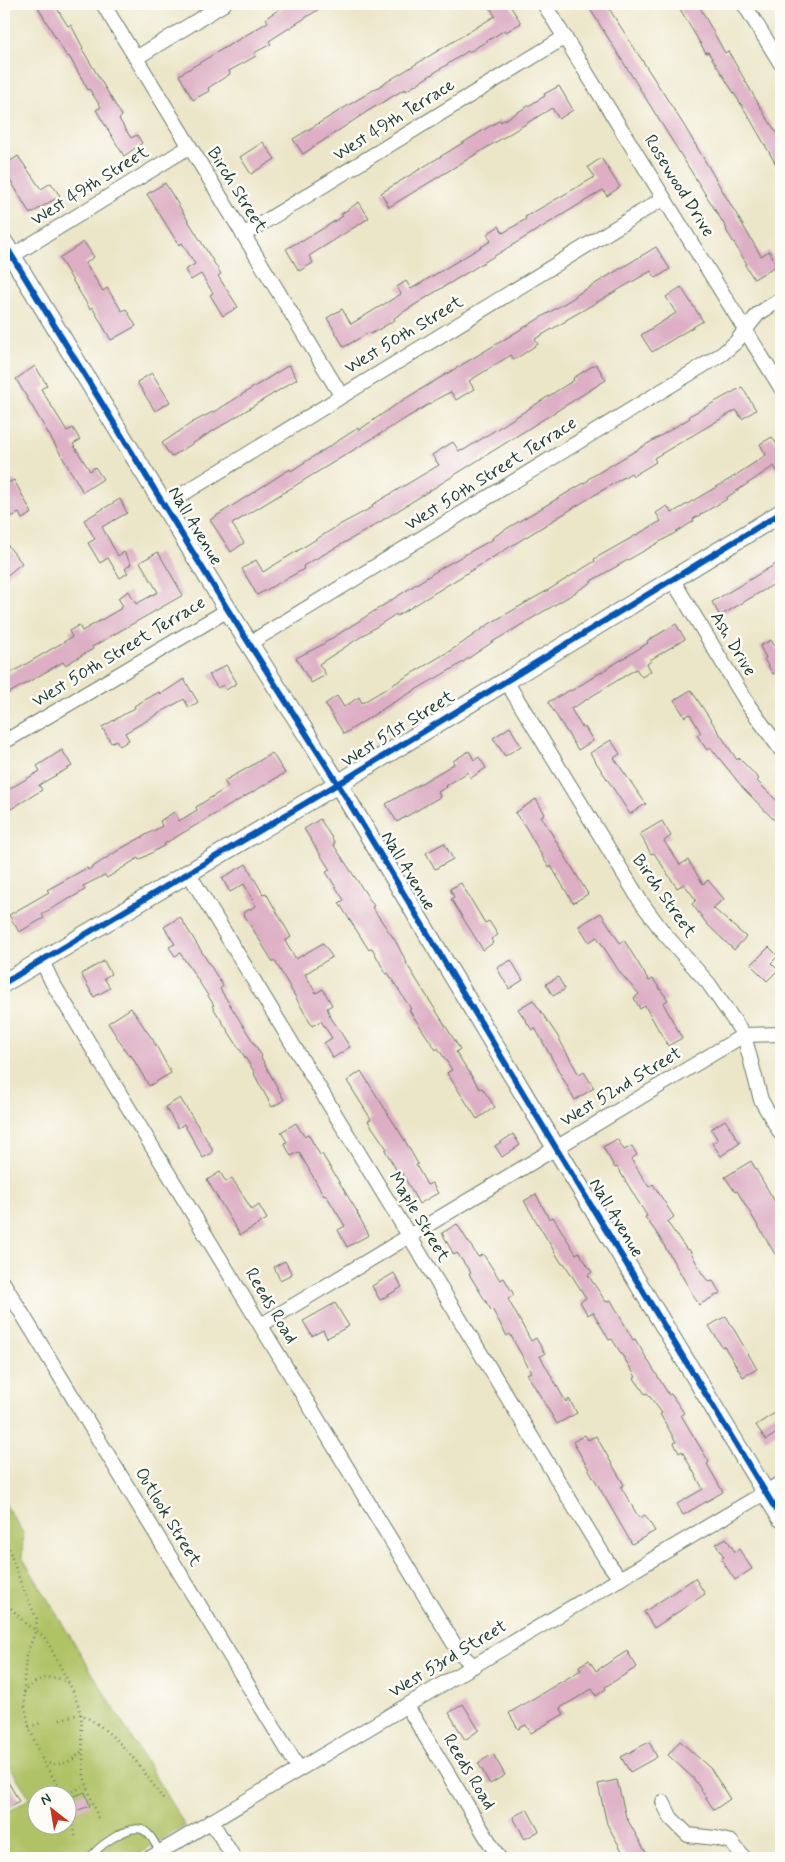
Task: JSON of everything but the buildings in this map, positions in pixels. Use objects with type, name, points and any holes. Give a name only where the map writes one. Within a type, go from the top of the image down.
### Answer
[{"type":"street","name":"Birch Street","points":[[103,4],[342,395]]},
{"type":"street","points":[[136,58],[224,4]]},
{"type":"street","name":"Rosewood Drive","points":[[544,4],[781,388]]},
{"type":"street","points":[[744,4],[781,64]]},
{"type":"street","name":"West 49th Terrace","points":[[243,235],[565,37]]},
{"type":"street","name":"West 49th Street","points":[[8,250],[189,147]]},
{"type":"street","name":"West 50th Street","points":[[165,504],[664,198]]},
{"type":"street","name":"Nall Avenue","points":[[8,250],[165,504],[228,610],[338,784],[781,1518]]},
{"type":"street","name":"West 50th Street Terrace","points":[[250,643],[722,354],[736,342],[744,329],[758,314],[781,299]]},
{"type":"street","name":"West 51st Street","points":[[4,983],[338,784],[781,513]]},
{"type":"street","name":"Ash Drive","points":[[672,579],[749,706],[781,750]]},
{"type":"street","name":"West 50th Street Terrace","points":[[4,742],[228,610]]},
{"type":"street","name":"Birch Street","points":[[506,680],[641,902],[663,932],[709,984],[744,1035],[761,1100],[781,1134]]},
{"type":"street","name":"Maple Street","points":[[189,874],[606,1561],[620,1579]]},
{"type":"street","name":"Reeds Road","points":[[42,961],[52,982],[459,1652],[474,1666]]},
{"type":"street","points":[[744,1035],[781,1034]]},
{"type":"street","name":"West 52nd Street","points":[[261,1325],[744,1035]]},
{"type":"street","name":"Outlook Street","points":[[4,1284],[299,1769]]},
{"type":"street","name":"West 53rd Street","points":[[155,1855],[781,1483]]},
{"type":"street","name":"Reeds Road","points":[[406,1706],[499,1858]]},
{"type":"street","points":[[662,1802],[671,1818],[688,1835],[731,1842],[744,1858]]},
{"type":"street","points":[[211,1821],[234,1858]]},
{"type":"lane","points":[[90,1858],[101,1846],[131,1829],[140,1829],[147,1832],[155,1855]]},
{"type":"path","points":[[4,1534],[21,1584],[36,1620],[36,1630],[26,1656],[24,1693],[29,1726],[43,1761],[57,1784]]},
{"type":"path","points":[[4,1601],[28,1625],[46,1639],[70,1685],[81,1714],[84,1777],[99,1821]]},
{"type":"path","points":[[24,1693],[32,1683],[48,1677],[57,1677],[70,1685]]},
{"type":"path","points":[[60,1719],[81,1714],[115,1737],[147,1775],[165,1802]]},
{"type":"path","points":[[29,1726],[41,1723]]},
{"type":"path","points":[[43,1761],[56,1765],[65,1764],[82,1750]]},
{"type":"path","points":[[78,1789],[87,1786]]},
{"type":"path","points":[[75,1834],[76,1839]]},
{"type":"green space","points":[[4,1502],[23,1533],[22,1557],[185,1826],[131,1858],[11,1858],[4,1847],[4,1815],[28,1799],[28,1834],[78,1834],[78,1784],[28,1784],[28,1795],[4,1758]]},
{"type":"cycle path","points":[[4,243],[228,610],[338,784],[781,1518]]},
{"type":"cycle path","points":[[4,983],[346,779],[781,513]]}]
